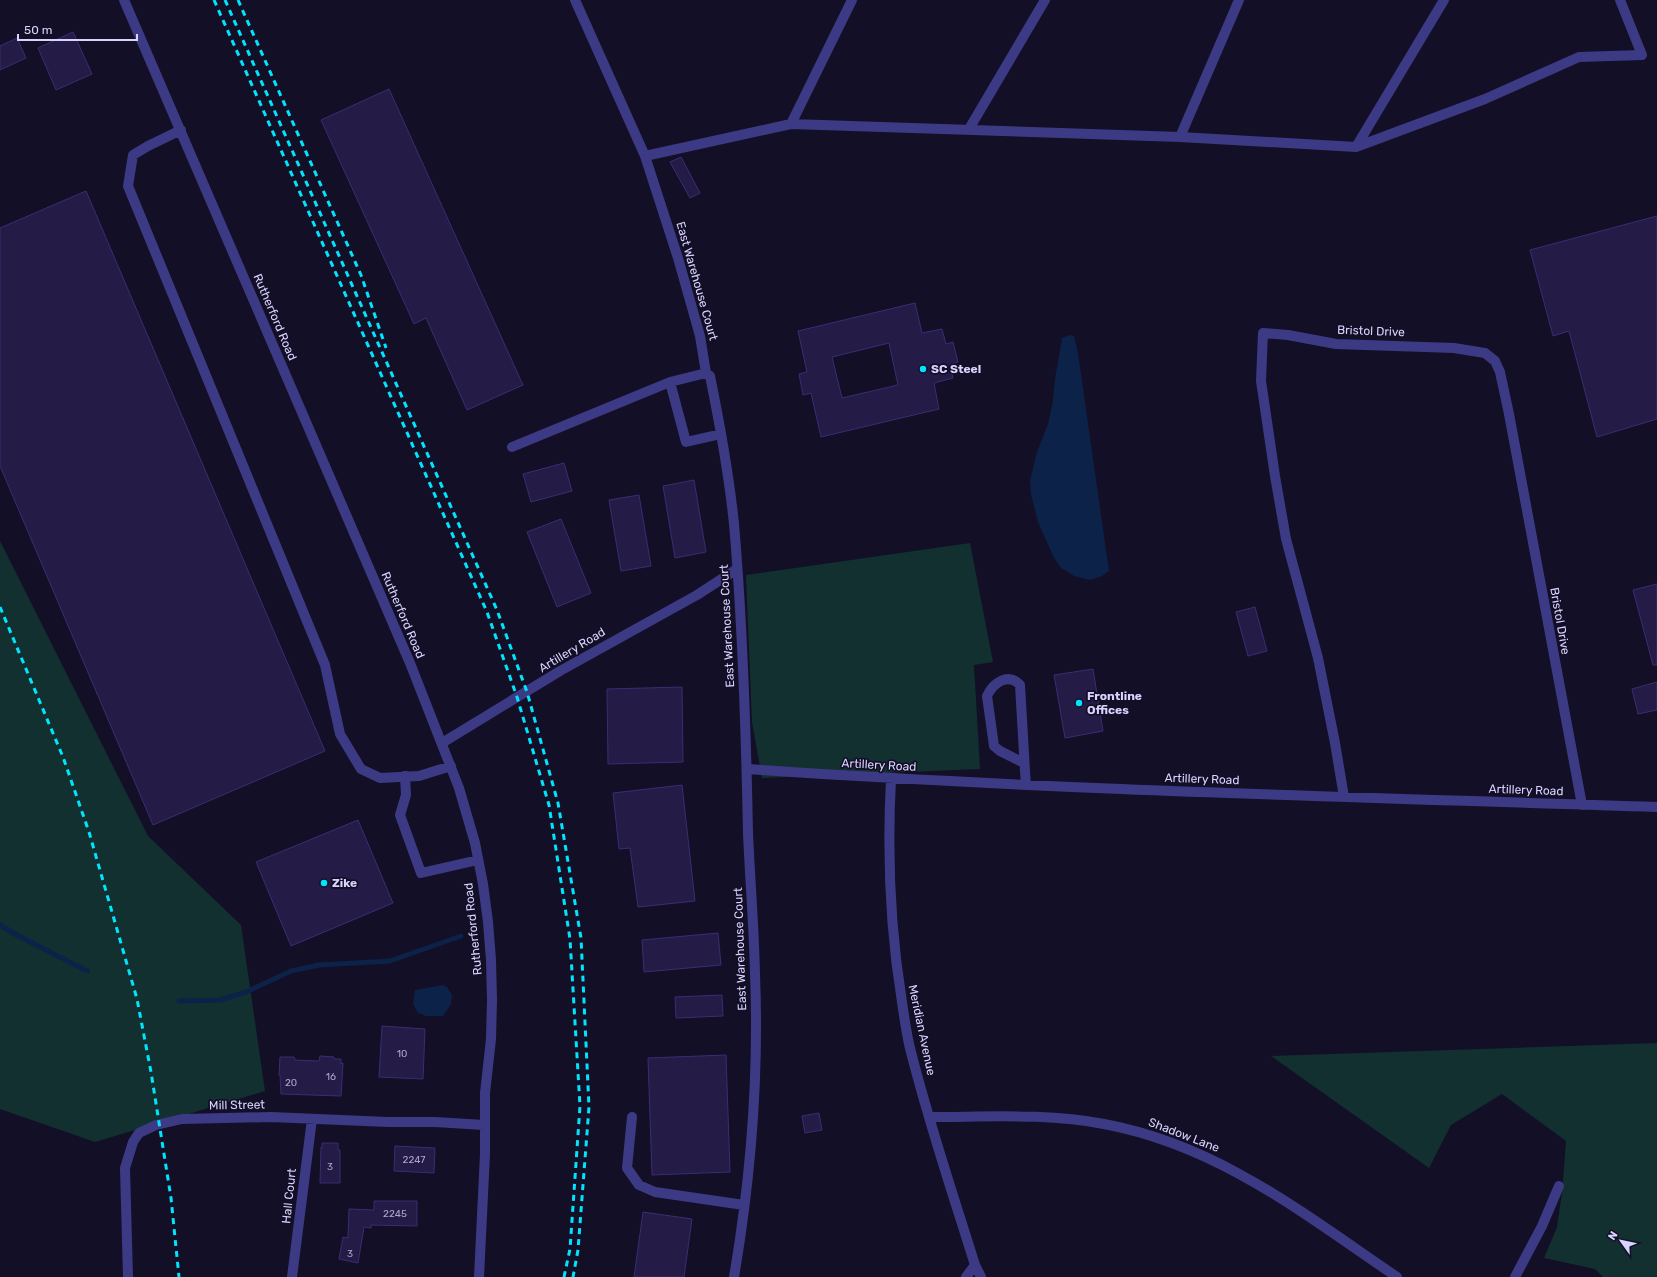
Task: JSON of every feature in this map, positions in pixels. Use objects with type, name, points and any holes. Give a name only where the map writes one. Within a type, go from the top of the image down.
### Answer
[{"type":"street","name":"Rutherford Road","points":[[124,0],[407,656],[460,788],[478,860],[488,922],[492,1000],[491,1039],[485,1093],[485,1154],[479,1277]]},
{"type":"street","name":"East Warehouse Court","points":[[575,0],[645,156],[678,258],[700,336],[706,374],[710,376],[721,434],[733,522],[741,630],[747,769],[748,836],[756,975],[756,1065],[751,1151],[734,1277]]},
{"type":"street","points":[[791,124],[852,0]]},
{"type":"street","points":[[969,129],[1045,0]]},
{"type":"street","points":[[1180,137],[1239,0]]},
{"type":"street","points":[[1356,147],[1444,0]]},
{"type":"street","points":[[645,156],[791,124],[1180,137],[1356,147],[1485,100],[1579,57],[1642,54],[1620,0]]},
{"type":"street","points":[[180,130],[133,155],[128,186],[325,665],[340,734],[361,769],[380,778],[419,776],[451,766]]},
{"type":"street","name":"Bristol Drive","points":[[1344,797],[1318,658],[1286,539],[1275,476],[1261,380],[1263,333],[1288,335],[1336,344],[1459,348],[1485,353],[1495,361],[1500,372],[1509,414],[1582,805]]},
{"type":"street","points":[[512,447],[670,382],[706,374]]},
{"type":"street","points":[[670,382],[686,442],[721,434]]},
{"type":"street","name":"Artillery Road","points":[[442,743],[560,671],[697,595],[737,569]]},
{"type":"street","points":[[1024,763],[1000,751],[994,746],[987,696],[994,685],[1003,680],[1010,679],[1016,681],[1020,685],[1026,785]]},
{"type":"street","name":"Artillery Road","points":[[747,769],[891,779],[1026,785],[1657,807]]},
{"type":"street","points":[[405,776],[406,795],[400,815],[422,873],[478,860]]},
{"type":"street","name":"Meridian Avenue","points":[[891,779],[888,834],[890,881],[896,965],[909,1043],[929,1117],[975,1264],[981,1277]]},
{"type":"street","name":"Shadow Lane","points":[[929,1117],[1035,1116],[1071,1119],[1105,1124],[1178,1144],[1249,1178],[1397,1277]]},
{"type":"street","name":"Mill Street","points":[[128,1277],[125,1168],[133,1142],[139,1133],[159,1124],[182,1119],[271,1117],[484,1125]]},
{"type":"street","points":[[632,1117],[627,1168],[639,1185],[655,1192],[744,1205]]},
{"type":"street","name":"Hall Court","points":[[292,1277],[312,1119]]},
{"type":"street","points":[[1515,1277],[1542,1226],[1559,1186]]},
{"type":"street","points":[[966,1277],[975,1264]]},
{"type":"green space","points":[[0,541],[148,836],[241,925],[265,1091],[95,1142],[0,1109]]},
{"type":"green space","points":[[970,543],[993,662],[974,665],[980,769],[762,778],[752,722],[746,575]]},
{"type":"green space","points":[[1657,1043],[1657,1277],[1603,1277],[1595,1269],[1544,1258],[1557,1227],[1562,1193],[1566,1141],[1502,1094],[1451,1125],[1429,1168],[1271,1056]]},
{"type":"water","points":[[1069,335],[1074,336],[1078,353],[1109,571],[1102,576],[1090,580],[1074,576],[1061,568],[1054,558],[1038,522],[1031,494],[1030,480],[1037,452],[1048,424],[1053,401],[1062,338]]},
{"type":"water","points":[[443,985],[447,987],[452,995],[451,1004],[443,1016],[426,1016],[418,1013],[413,1004],[415,990]]},
{"type":"building","points":[[73,32],[92,74],[56,90],[38,48]]},
{"type":"building","points":[[17,38],[26,58],[0,70],[0,46]]},
{"type":"building","points":[[389,89],[523,385],[467,410],[426,318],[414,324],[321,120]]},
{"type":"building","points":[[681,157],[700,193],[690,198],[670,162]]},
{"type":"building","points":[[86,191],[325,751],[153,825],[0,466],[0,228]]},
{"type":"building","points":[[1657,216],[1657,419],[1597,437],[1569,331],[1553,336],[1530,250]]},
{"type":"building","name":"SC Steel","points":[[915,303],[922,333],[942,329],[946,344],[953,342],[958,362],[950,365],[953,378],[934,383],[939,409],[821,437],[811,393],[803,395],[799,374],[807,372],[798,331]],"holes":[[[889,343],[898,385],[842,398],[832,357]]]},
{"type":"building","points":[[564,463],[572,491],[531,502],[523,474]]},
{"type":"building","points":[[694,480],[706,552],[675,558],[663,486]]},
{"type":"building","points":[[639,495],[651,566],[621,571],[609,500]]},
{"type":"building","points":[[561,519],[591,593],[557,607],[527,532]]},
{"type":"building","points":[[1657,584],[1657,665],[1653,665],[1633,590]]},
{"type":"building","points":[[1255,607],[1267,651],[1248,656],[1236,612]]},
{"type":"building","name":"Frontline Offices","points":[[1093,669],[1103,731],[1065,738],[1054,675]]},
{"type":"building","points":[[1657,682],[1657,710],[1638,714],[1632,689]]},
{"type":"building","points":[[682,687],[683,762],[608,764],[607,689]]},
{"type":"building","points":[[682,785],[695,901],[638,907],[630,848],[619,849],[613,793]]},
{"type":"building","name":"Zike","points":[[358,820],[393,903],[291,946],[256,862]]},
{"type":"building","points":[[718,933],[721,965],[644,972],[642,940]]},
{"type":"building","points":[[722,995],[723,1016],[676,1018],[675,997]]},
{"type":"building","points":[[382,1026],[425,1029],[423,1079],[379,1077]]},
{"type":"building","points":[[726,1055],[730,1172],[652,1175],[648,1058]]},
{"type":"building","points":[[320,1056],[341,1059],[341,1064],[343,1063],[341,1096],[281,1094],[279,1075],[280,1057],[294,1057],[295,1060],[319,1061]]},
{"type":"building","points":[[819,1113],[822,1130],[805,1133],[802,1116]]},
{"type":"building","points":[[322,1143],[338,1143],[338,1150],[340,1150],[340,1183],[320,1183]]},
{"type":"building","points":[[395,1146],[435,1148],[434,1173],[394,1171]]},
{"type":"building","points":[[374,1201],[417,1201],[417,1226],[371,1225],[371,1228],[364,1227],[358,1263],[339,1259],[343,1237],[348,1238],[349,1209],[374,1210]]},
{"type":"building","points":[[643,1212],[692,1219],[684,1277],[634,1277]]},
{"type":"waterway","points":[[0,925],[87,971]]},
{"type":"waterway","points":[[179,1001],[220,1000],[246,992],[291,971],[319,965],[390,961],[461,936]]},
{"type":"railway","points":[[214,0],[487,612],[517,697],[549,805],[570,939],[580,1106],[570,1249],[564,1277]]},
{"type":"railway","points":[[225,0],[497,610],[527,692],[558,803],[581,938],[589,1107],[578,1250],[573,1277]]},
{"type":"railway","points":[[238,0],[361,275],[386,348]]},
{"type":"railway","points":[[0,607],[63,757],[89,832],[137,999],[151,1072],[171,1198],[179,1277]]},
{"type":"place","name":"SC Steel","points":[[923,369]]},
{"type":"place","name":"Frontline Offices","points":[[1079,703]]},
{"type":"place","name":"Zike","points":[[324,883]]}]
